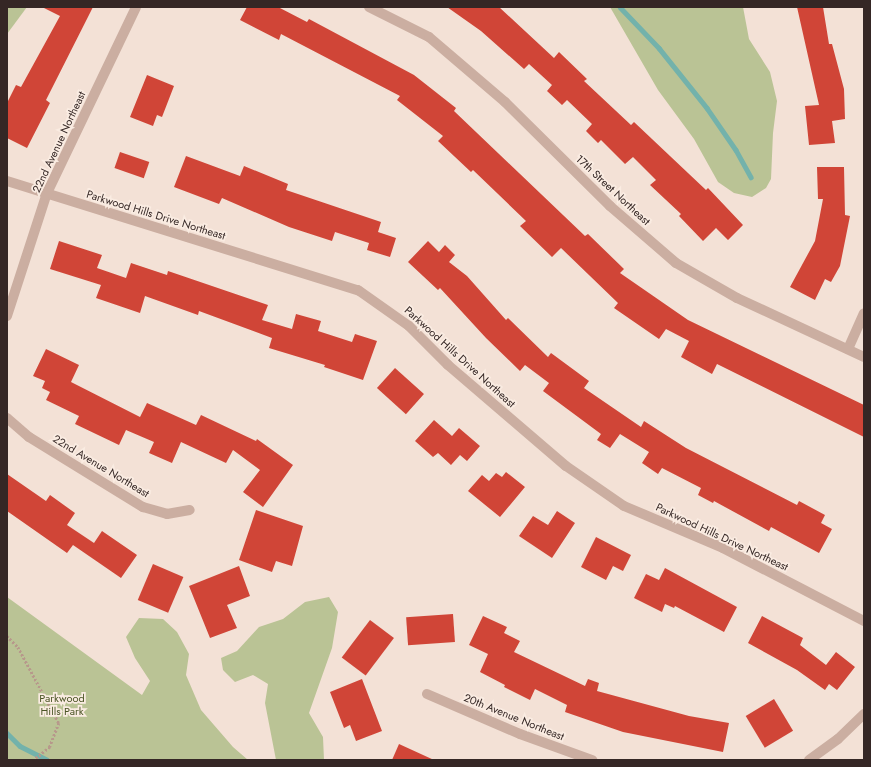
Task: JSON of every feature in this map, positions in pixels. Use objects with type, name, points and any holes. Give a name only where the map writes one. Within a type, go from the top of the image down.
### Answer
[{"type":"street","name":"22nd Avenue Northeast","points":[[7,316],[47,193],[136,7]]},
{"type":"street","name":"17th Street Northeast","points":[[369,7],[428,37],[464,67],[505,102],[610,206],[676,263],[737,298],[864,357]]},
{"type":"street","name":"Parkwood Hills Drive Northeast","points":[[7,181],[358,290],[409,326],[448,365],[566,466],[624,506],[723,548],[864,621]]},
{"type":"street","points":[[848,349],[864,313]]},
{"type":"street","name":"22nd Avenue Northeast","points":[[7,418],[29,437],[143,507],[166,514],[190,510]]},
{"type":"street","name":"20th Avenue Northeast","points":[[427,694],[520,734],[592,760]]},
{"type":"street","points":[[808,760],[838,739],[864,714]]},
{"type":"path","points":[[7,636],[18,646],[60,722],[50,747],[34,760]]},
{"type":"green space","points":[[7,7],[27,7],[7,34]]},
{"type":"green space","points":[[610,7],[743,7],[749,39],[770,72],[777,101],[773,133],[771,179],[766,188],[752,197],[734,193],[718,182],[694,139],[658,90]]},
{"type":"green space","name":"Parkwood Hills Park","points":[[7,597],[142,695],[150,681],[135,658],[126,637],[139,618],[163,619],[177,632],[189,654],[186,675],[201,710],[233,747],[248,760],[7,760]]},
{"type":"green space","points":[[329,597],[338,612],[332,648],[309,713],[323,737],[324,760],[276,760],[265,703],[268,684],[253,675],[235,682],[223,670],[221,658],[237,651],[259,627],[283,619],[305,602]]},
{"type":"building","points":[[42,7],[93,7],[46,100],[50,103],[27,148],[7,138],[7,103],[16,85],[21,87],[60,16]]},
{"type":"building","points":[[247,7],[278,7],[307,22],[309,19],[414,75],[456,108],[454,111],[585,236],[588,234],[624,269],[620,273],[688,320],[864,405],[864,437],[717,364],[712,374],[681,357],[689,341],[666,329],[659,339],[614,308],[618,303],[561,248],[552,257],[520,226],[526,221],[473,170],[471,172],[438,141],[443,136],[397,100],[400,96],[281,34],[279,40],[240,20]]},
{"type":"building","points":[[447,7],[499,7],[554,58],[559,52],[587,79],[584,81],[631,125],[634,122],[706,190],[708,188],[743,225],[728,240],[716,228],[703,241],[679,216],[681,214],[650,185],[656,180],[633,157],[625,164],[601,140],[598,143],[586,131],[592,124],[567,100],[562,105],[547,91],[552,85],[529,64],[524,69],[481,31]]},
{"type":"building","points":[[797,7],[823,7],[829,44],[832,44],[844,89],[845,119],[832,121],[835,143],[809,145],[805,106],[819,105]]},
{"type":"building","points":[[147,75],[174,86],[162,117],[157,115],[153,126],[130,117]]},
{"type":"building","points":[[120,152],[149,162],[144,178],[114,168]]},
{"type":"building","points":[[186,156],[240,176],[244,166],[288,184],[286,190],[381,222],[378,232],[396,238],[390,257],[367,250],[369,243],[335,232],[332,241],[289,227],[222,198],[219,204],[174,187]]},
{"type":"building","points":[[817,167],[844,167],[845,215],[850,216],[840,266],[831,282],[825,279],[815,300],[790,287],[815,241],[823,199],[818,199]]},
{"type":"building","points":[[59,241],[102,255],[97,268],[126,278],[131,263],[167,275],[168,271],[268,305],[262,320],[292,329],[296,314],[321,321],[318,331],[352,342],[355,334],[377,341],[363,380],[324,367],[325,365],[269,348],[272,338],[199,311],[198,315],[145,296],[140,313],[96,298],[101,285],[50,269]]},
{"type":"building","points":[[428,241],[439,252],[445,245],[455,255],[449,262],[467,276],[506,320],[508,318],[548,357],[551,353],[589,381],[584,388],[641,427],[644,421],[686,448],[797,505],[799,501],[825,515],[821,523],[832,529],[819,553],[771,527],[769,531],[714,501],[713,503],[698,495],[701,488],[662,468],[658,474],[642,463],[649,452],[620,434],[610,448],[597,440],[601,434],[543,391],[549,383],[525,365],[520,371],[486,338],[440,288],[438,290],[408,262]]},
{"type":"building","points":[[46,349],[79,365],[71,382],[140,417],[147,403],[196,425],[201,415],[256,441],[257,439],[293,465],[263,507],[243,492],[260,470],[233,450],[226,463],[181,442],[172,463],[149,453],[154,442],[126,430],[119,445],[75,424],[79,416],[46,400],[50,392],[42,388],[45,381],[33,376]]},
{"type":"building","points":[[395,368],[424,394],[406,414],[377,388]]},
{"type":"building","points":[[434,420],[452,436],[459,428],[480,446],[467,461],[460,455],[451,465],[438,453],[433,457],[415,441]]},
{"type":"building","points":[[506,472],[525,487],[500,517],[468,491],[482,475],[489,481],[496,473],[502,477]]},
{"type":"building","points":[[7,474],[46,501],[50,495],[75,513],[67,525],[94,543],[102,531],[137,555],[121,578],[73,545],[67,553],[7,511]]},
{"type":"building","points":[[256,510],[303,526],[292,566],[276,561],[272,572],[239,560]]},
{"type":"building","points":[[557,511],[575,523],[552,558],[519,536],[533,516],[548,525]]},
{"type":"building","points":[[596,537],[631,555],[623,571],[613,566],[606,580],[581,567]]},
{"type":"building","points":[[153,564],[183,577],[168,613],[138,600]]},
{"type":"building","points":[[239,566],[250,596],[227,605],[237,628],[210,638],[189,586]]},
{"type":"building","points":[[665,568],[737,607],[724,632],[675,606],[674,608],[665,604],[662,612],[634,598],[646,574],[659,580]]},
{"type":"building","points":[[453,614],[455,642],[408,645],[406,617]]},
{"type":"building","points":[[483,616],[507,627],[504,633],[520,641],[514,652],[585,686],[588,679],[599,683],[597,691],[689,716],[729,723],[723,752],[623,732],[565,712],[567,705],[535,689],[530,700],[504,687],[505,685],[480,672],[488,654],[469,645]]},
{"type":"building","points":[[762,616],[803,638],[800,645],[826,665],[836,652],[855,667],[837,690],[829,684],[825,690],[797,670],[748,643]]},
{"type":"building","points":[[370,620],[394,638],[366,676],[342,658]]},
{"type":"building","points":[[362,679],[382,731],[356,741],[350,725],[344,728],[330,692]]},
{"type":"building","points":[[774,699],[793,731],[765,748],[746,716]]},
{"type":"building","points":[[399,744],[434,760],[392,760]]},
{"type":"waterway","points":[[620,7],[659,48],[707,108],[736,150],[751,177]]},
{"type":"waterway","points":[[7,733],[20,746],[47,760]]}]
